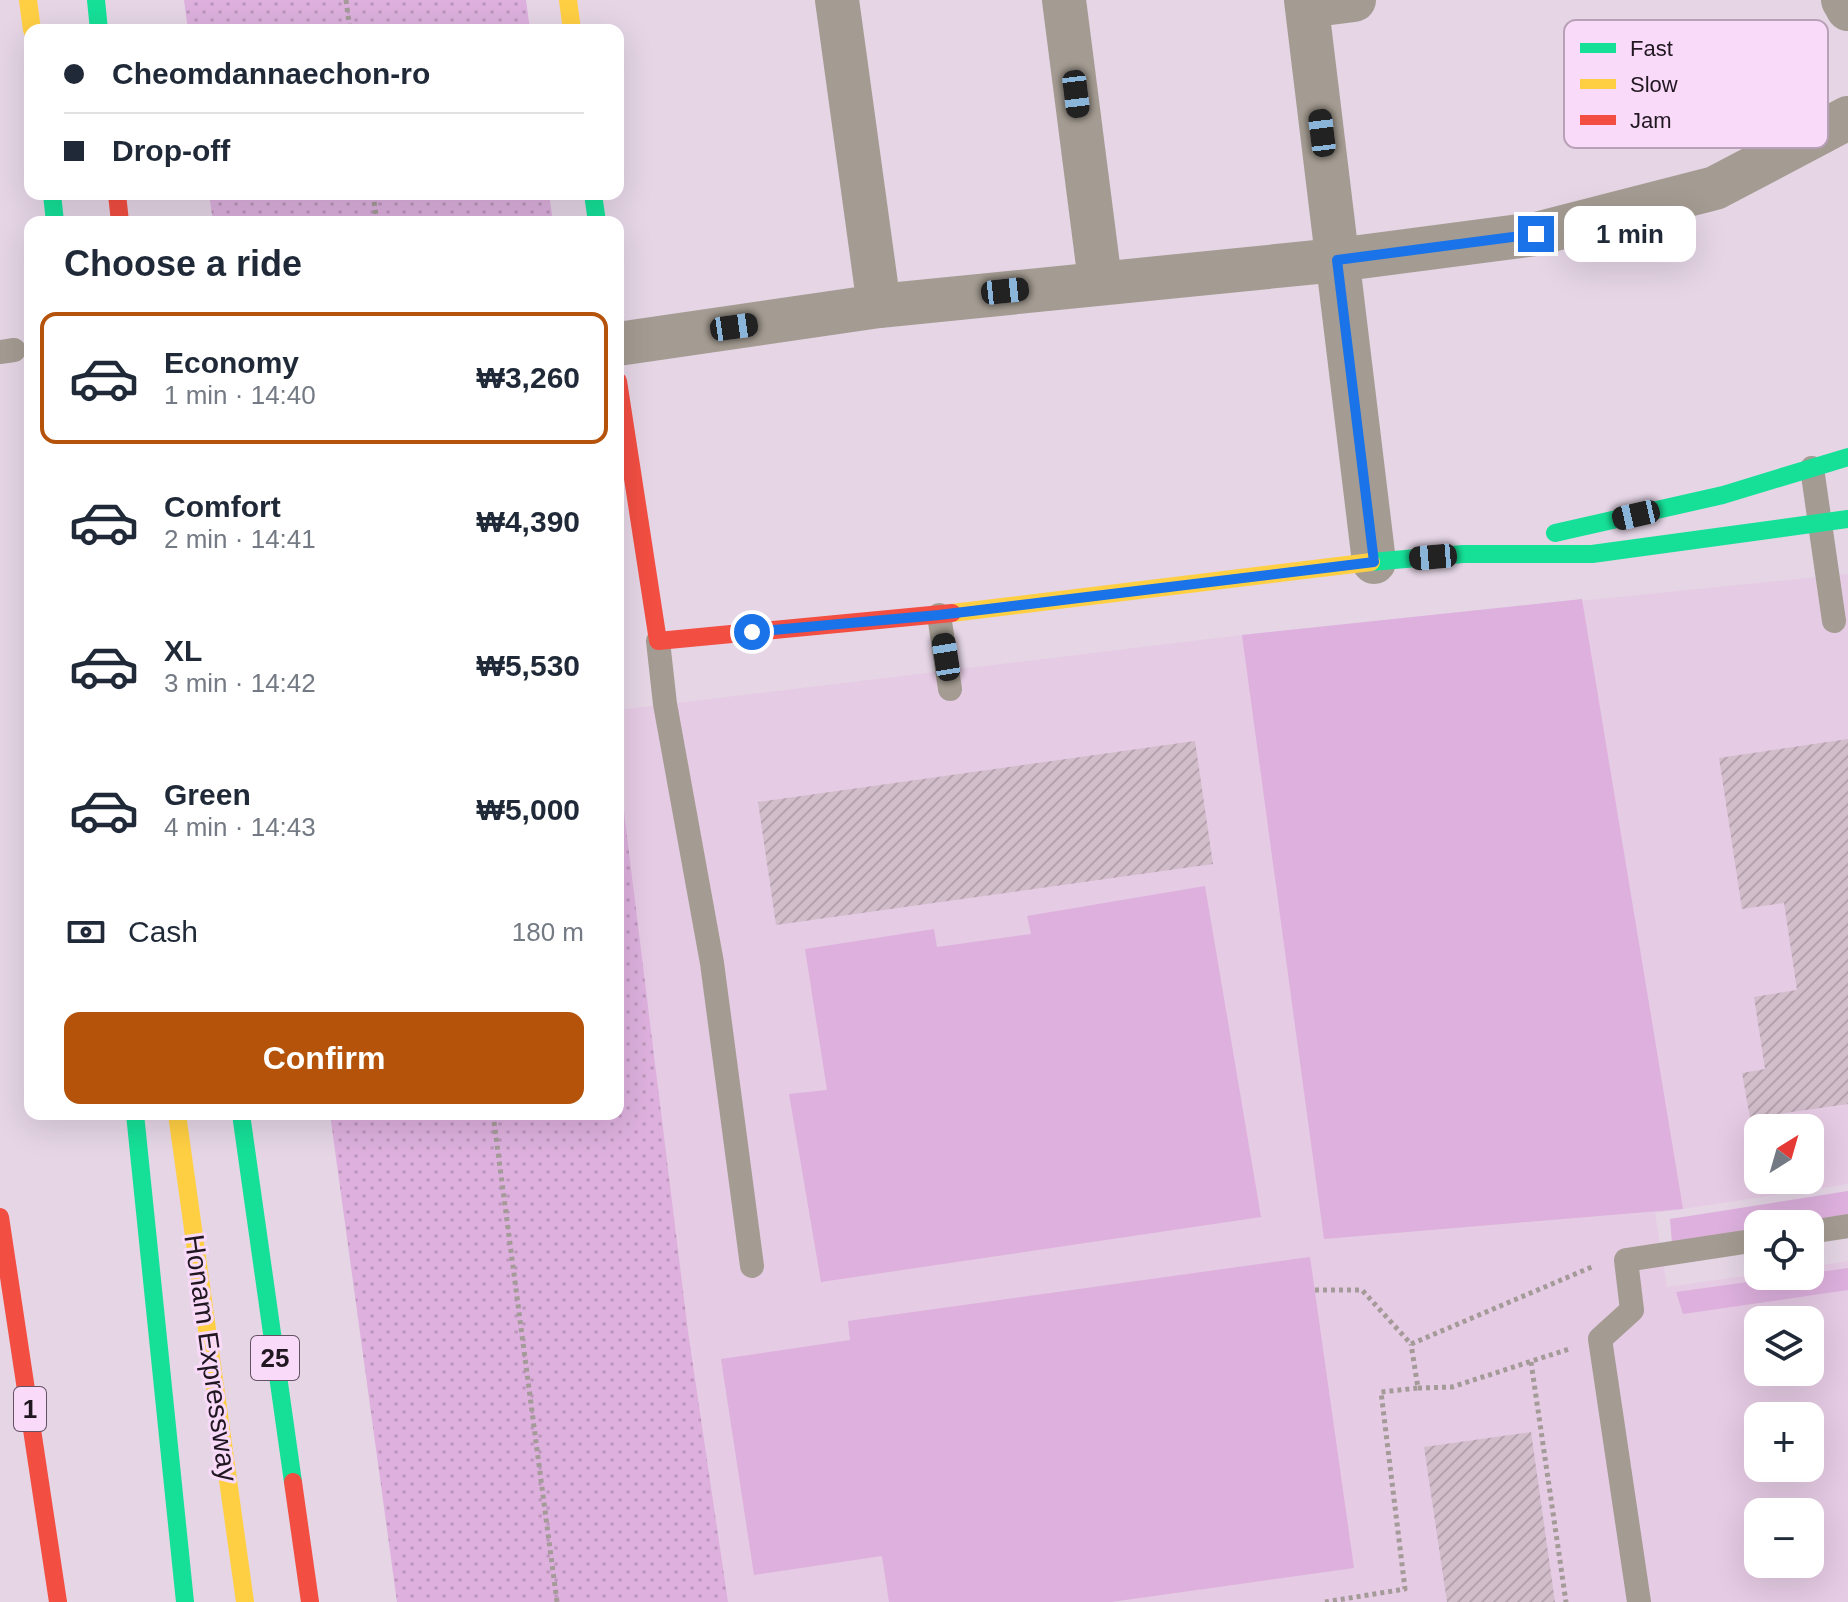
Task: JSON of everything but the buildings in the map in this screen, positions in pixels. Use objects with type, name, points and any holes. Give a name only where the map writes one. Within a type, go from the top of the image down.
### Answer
[{"type":"main road","points":[[28,0],[31,24]]},
{"type":"main road","points":[[96,0],[98,24]]},
{"type":"main road","points":[[568,0],[571,24]]},
{"type":"main road","points":[[624,420],[658,641],[939,615],[1374,562],[1463,554],[1592,554],[1848,519]]},
{"type":"main road","points":[[1463,554],[1723,495],[1848,457]]},
{"type":"main road","points":[[136,1120],[185,1602]]},
{"type":"main road","name":"Honam Expressway","points":[[178,1120],[245,1602]]},
{"type":"main road","name":"25","points":[[242,1120],[310,1602]]},
{"type":"main road","name":"1","points":[[0,1217],[58,1602]]},
{"type":"street","points":[[837,0],[879,306]]},
{"type":"street","points":[[1064,0],[1100,281]]},
{"type":"street","points":[[1354,0],[1306,3],[1374,562]]},
{"type":"street","points":[[1843,0],[1848,9]]},
{"type":"street","points":[[1828,129],[1848,118]]},
{"type":"street","points":[[624,343],[879,306],[1100,281],[1337,260],[1536,234],[1715,188],[1791,148]]},
{"type":"lane","points":[[1812,468],[1834,621]]},
{"type":"lane","points":[[939,615],[950,689]]},
{"type":"lane","points":[[658,641],[665,704],[712,963],[752,1266]]},
{"type":"lane","points":[[1824,1230],[1848,1226]]},
{"type":"lane","points":[[1639,1602],[1600,1339],[1632,1310],[1626,1260],[1744,1242]]},
{"type":"path","points":[[346,0],[349,24]]},
{"type":"path","points":[[494,1120],[557,1602]]},
{"type":"path","points":[[1411,1344],[1596,1265],[1626,1260]]},
{"type":"path","points":[[1315,1290],[1362,1290],[1411,1344],[1418,1388]]},
{"type":"path","points":[[1325,1602],[1405,1589],[1381,1392],[1452,1387],[1600,1339]]},
{"type":"path","points":[[1531,1362],[1566,1602]]},
{"type":"shaded area","points":[[184,0],[526,0],[529,24],[187,24]]},
{"type":"shaded area","points":[[210,200],[550,200],[552,216],[212,216]]},
{"type":"shaded area","points":[[1848,574],[1848,1184],[1824,1188],[1824,1114],[1744,1114],[1744,1194],[1781,1194],[1655,1213],[1667,1287],[1744,1276],[1744,1290],[1824,1290],[1824,1265],[1848,1261],[1848,1602],[728,1602],[688,1331],[624,812],[624,709],[1242,635]]},
{"type":"shaded area","points":[[1582,599],[1683,1209],[1324,1239],[1242,635]]},
{"type":"shaded area","points":[[624,812],[688,1331],[728,1602],[397,1602],[331,1120],[624,1120]]},
{"type":"shaded area","points":[[1205,886],[1261,1217],[821,1282],[789,1094],[827,1090],[805,949],[934,929],[937,947],[1031,934],[1027,916]]},
{"type":"shaded area","points":[[1848,1191],[1848,1217],[1824,1220],[1824,1210],[1744,1210],[1744,1232],[1672,1243],[1670,1219]]},
{"type":"shaded area","points":[[1310,1257],[1354,1568],[1111,1602],[889,1602],[882,1556],[754,1575],[721,1359],[850,1340],[848,1321]]},
{"type":"shaded area","points":[[1848,1268],[1848,1290],[1683,1314],[1676,1292],[1744,1283],[1744,1290],[1824,1290],[1824,1271]]},
{"type":"traffic: fast","points":[[96,0],[98,24]]},
{"type":"traffic: fast","points":[[53,200],[54,216]]},
{"type":"traffic: fast","points":[[594,200],[596,216]]},
{"type":"traffic: fast","points":[[1555,533],[1723,495],[1848,457]]},
{"type":"traffic: fast","points":[[1371,562],[1463,554],[1592,554],[1848,519]]},
{"type":"traffic: fast","points":[[136,1120],[185,1602]]},
{"type":"traffic: fast","points":[[242,1120],[293,1482]]},
{"type":"traffic: slow","points":[[28,0],[31,24]]},
{"type":"traffic: slow","points":[[568,0],[571,24]]},
{"type":"traffic: slow","points":[[952,613],[1371,562]]},
{"type":"traffic: slow","points":[[178,1120],[245,1602]]},
{"type":"traffic: jam","points":[[118,200],[119,216]]},
{"type":"traffic: jam","points":[[624,420],[658,641],[952,613]]},
{"type":"traffic: jam","points":[[0,1217],[58,1602]]},
{"type":"traffic: jam","points":[[293,1482],[310,1602]]},
{"type":"route","points":[[752,632],[939,615],[1374,562],[1337,260],[1536,234]]}]
